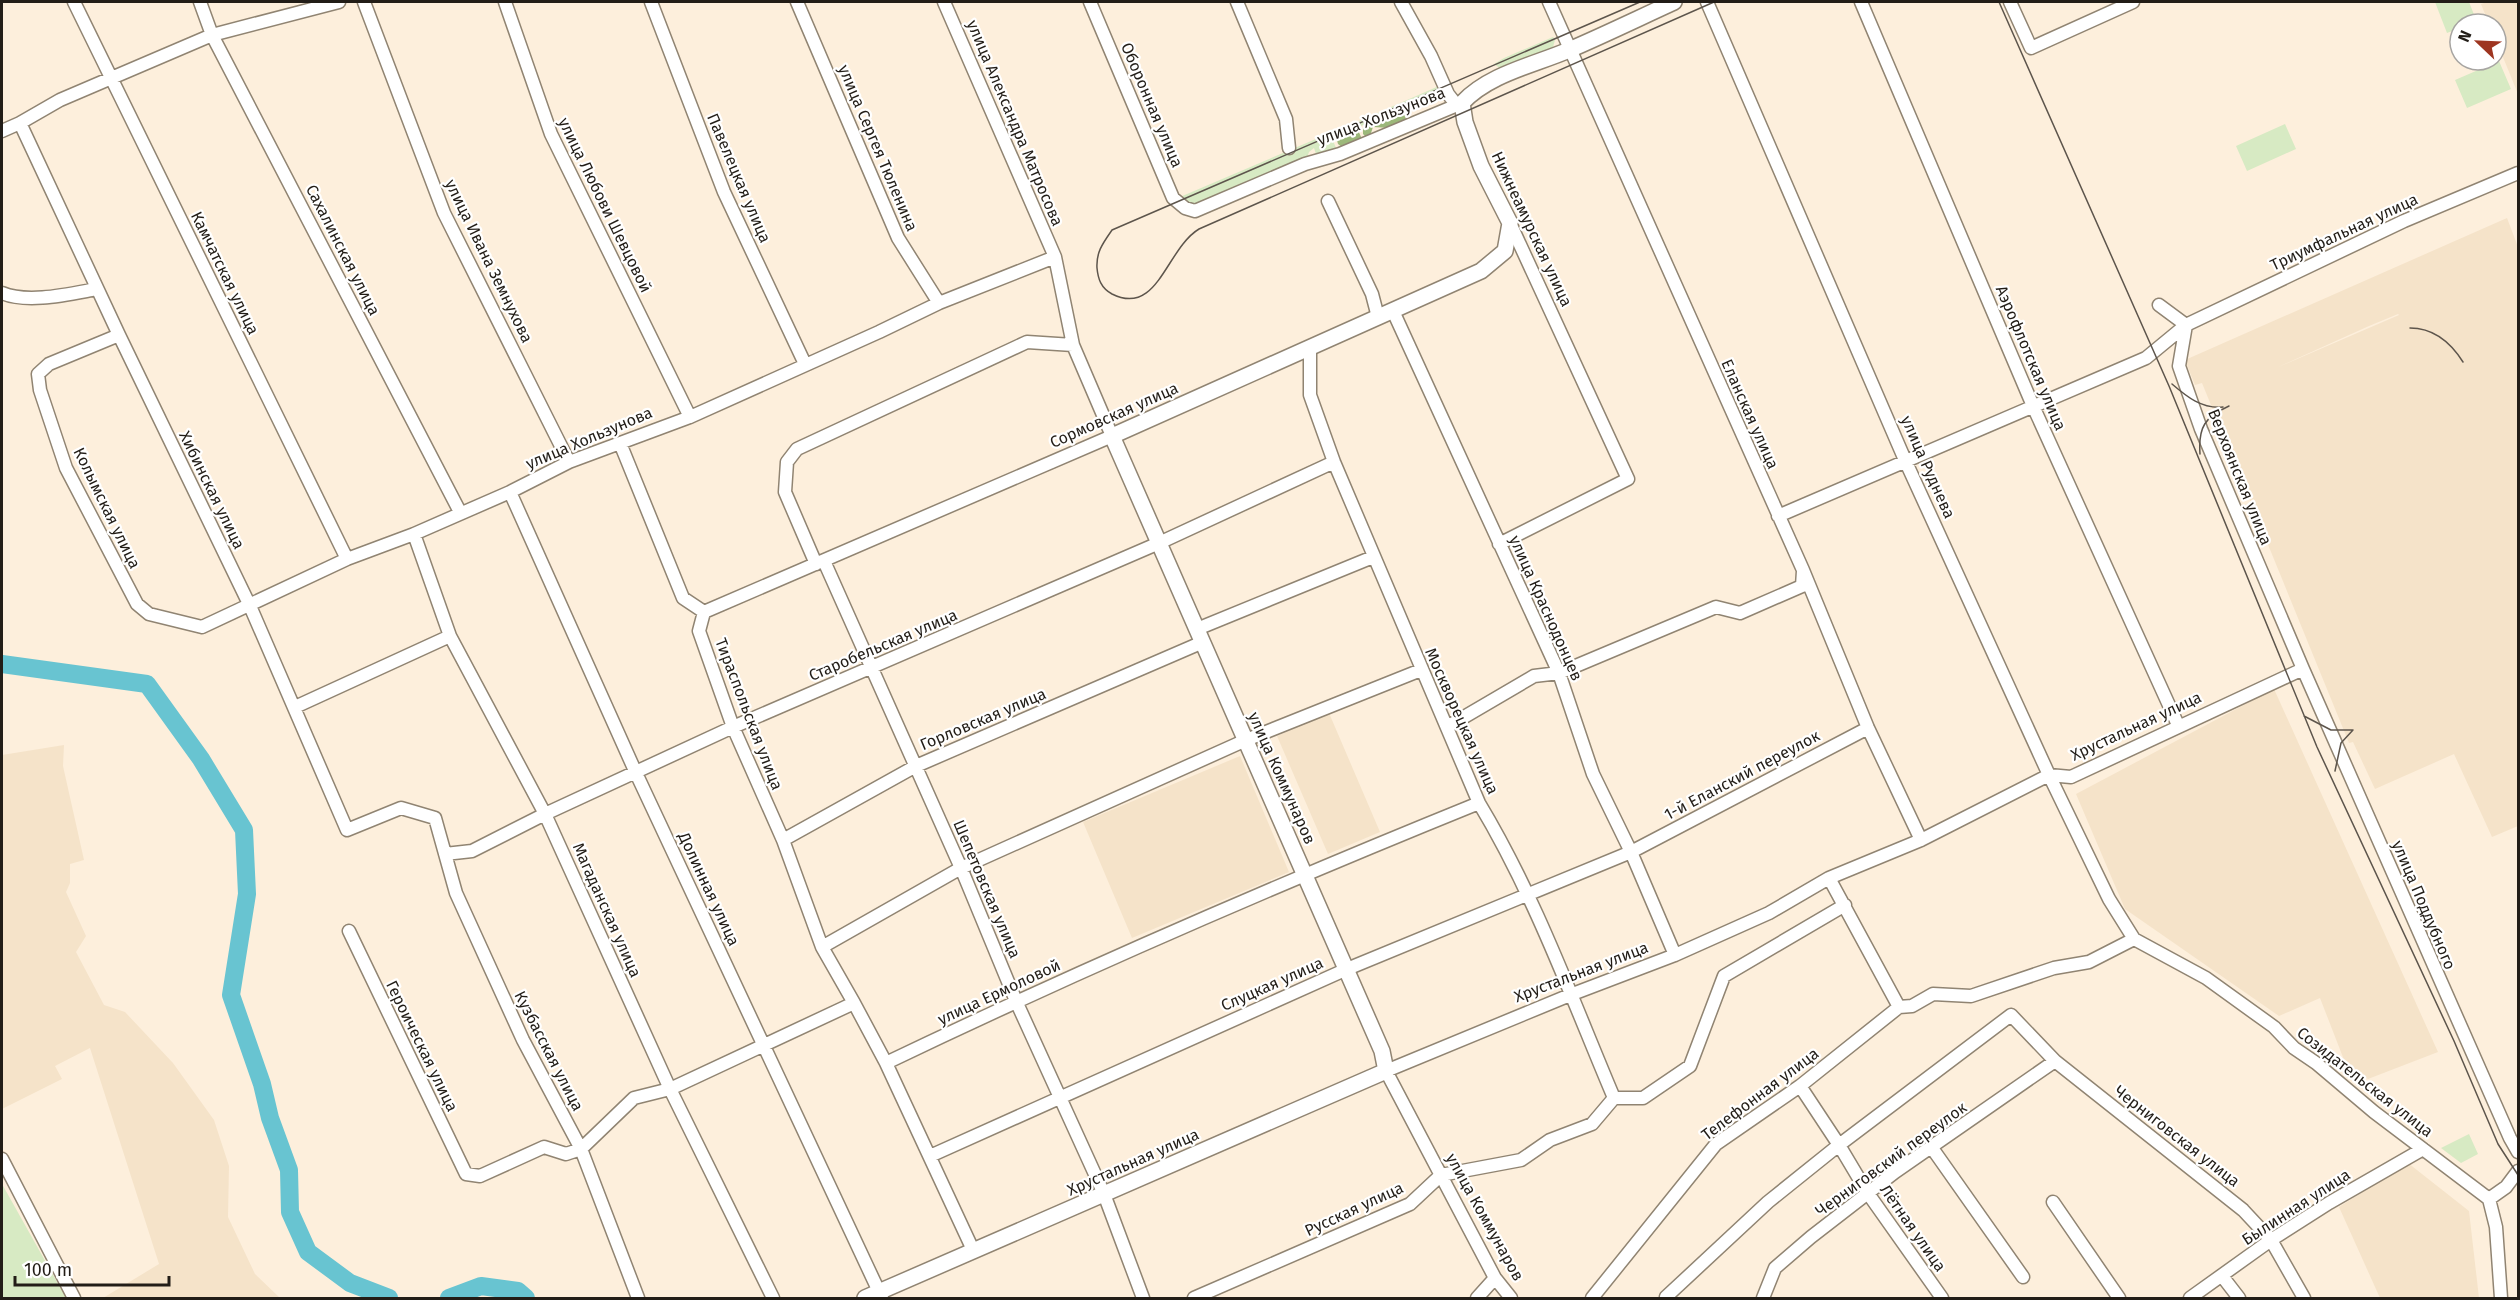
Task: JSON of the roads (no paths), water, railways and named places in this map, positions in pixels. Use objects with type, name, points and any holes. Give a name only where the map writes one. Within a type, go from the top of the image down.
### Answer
[{"type":"street","name":"Камчатская улица","points":[[74,2],[347,559]]},
{"type":"street","name":"Сахалинская улица","points":[[200,2],[212,35],[460,512]]},
{"type":"street","points":[[2,131],[21,123],[60,100],[212,35],[339,2]]},
{"type":"street","name":"улица Ивана Земнухова","points":[[364,2],[444,213],[569,462]]},
{"type":"street","name":"улица Любови Шевцовой","points":[[505,2],[551,134],[690,417]]},
{"type":"street","name":"Павелецкая улица","points":[[651,2],[724,192],[805,364]]},
{"type":"street","name":"улица Сергея Тюленина","points":[[797,2],[898,238],[939,303]]},
{"type":"street","name":"улица Александра Матросова","points":[[944,2],[1055,257]]},
{"type":"street","name":"Оборонная улица","points":[[1090,2],[1173,198],[1185,208],[1195,211]]},
{"type":"street","points":[[1237,2],[1286,119],[1289,148]]},
{"type":"street","points":[[1401,2],[1431,56],[1448,94],[1455,103],[1462,103]]},
{"type":"street","name":"Еланская улица","points":[[1549,2],[1803,570],[1868,728],[1921,840]]},
{"type":"street","name":"улица Хользунова","points":[[1195,211],[1305,164],[1340,154],[1462,103],[1486,84],[1570,50],[1674,2]]},
{"type":"street","name":"улица Руднева","points":[[1707,2],[1905,460],[2049,775],[2109,899],[2134,939]]},
{"type":"street","name":"Аэрофлотская улица","points":[[1861,2],[2033,406],[2178,725]]},
{"type":"street","points":[[2010,2],[2031,48],[2133,2]]},
{"type":"street","name":"Нижнеамурская улица","points":[[1462,103],[1465,122],[1482,166],[1628,479],[1498,544]]},
{"type":"street","name":"Хибинская улица","points":[[21,123],[97,289],[250,606],[347,830],[401,808],[435,818]]},
{"type":"street","name":"Триумфальная улица","points":[[1778,516],[2146,358],[2186,325],[2404,221],[2518,173]]},
{"type":"street","points":[[1328,201],[1372,294],[1378,317]]},
{"type":"street","name":"Сормовская улица","points":[[704,612],[1112,436],[1481,271],[1505,251],[1510,223]]},
{"type":"street","name":"улица Хользунова","points":[[137,604],[149,614],[202,627],[347,559],[414,534],[510,492],[569,462],[690,417],[939,303],[1055,257]]},
{"type":"street","name":"улица Коммунаров","points":[[1055,257],[1074,345],[1382,1050],[1386,1071],[1495,1278],[1511,1299]]},
{"type":"street","points":[[2,292],[9,296],[51,297],[97,289]]},
{"type":"street","points":[[2158,305],[2186,325]]},
{"type":"street","name":"улица Краснодонцев","points":[[1393,311],[1559,673],[1593,774],[1631,852],[1675,955]]},
{"type":"street","name":"Верхоянская улица","points":[[2186,325],[2179,366],[2201,429],[2303,669]]},
{"type":"street","name":"Колымская улица","points":[[119,335],[49,364],[38,374],[40,390],[66,468],[137,604]]},
{"type":"street","name":"Шепетовская улица","points":[[1074,345],[1028,342],[797,449],[787,462],[785,492],[873,669],[961,868],[1016,1001],[1104,1194],[1143,1299]]},
{"type":"street","name":"Москворецкая улица","points":[[1310,348],[1310,395],[1372,557],[1479,803],[1505,846],[1528,895],[1614,1098]]},
{"type":"street","points":[[620,444],[683,598],[704,612]]},
{"type":"street","name":"Старобельская улица","points":[[445,854],[472,851],[545,814],[733,727],[873,669],[1159,543],[1334,462]]},
{"type":"street","name":"Долинная улица","points":[[510,492],[636,773],[763,1043],[875,1296]]},
{"type":"street","name":"Магаданская улица","points":[[414,534],[450,636],[545,814],[670,1089],[773,1299]]},
{"type":"street","name":"Горловская улица","points":[[783,840],[916,766],[1372,557]]},
{"type":"street","points":[[1447,727],[1534,676],[1559,673],[1716,607],[1740,613],[1802,585],[1803,570]]},
{"type":"street","name":"Тираспольская улица","points":[[704,612],[699,631],[733,727],[783,840],[822,947],[854,1003]]},
{"type":"street","points":[[294,707],[450,636]]},
{"type":"street","name":"Хрустальная улица","points":[[875,1296],[973,1250],[1386,1071],[1570,995],[1675,955],[1769,913],[1829,878],[1921,840],[2049,775],[2071,777],[2178,725],[2303,669]]},
{"type":"street","name":"улица Поддубного","points":[[2303,669],[2441,986],[2518,1152]]},
{"type":"street","points":[[822,947],[961,868],[1246,740],[1421,670]]},
{"type":"street","name":"1-й Еланский переулок","points":[[1631,852],[1868,728]]},
{"type":"street","name":"улица Ермоловой","points":[[886,1063],[1016,1001],[1305,874],[1479,803]]},
{"type":"street","name":"Кузбасская улица","points":[[435,818],[456,893],[523,1040],[581,1149],[638,1299]]},
{"type":"street","name":"Слуцкая улица","points":[[930,1156],[1347,969],[1631,852]]},
{"type":"street","points":[[1829,878],[1899,1006]]},
{"type":"street","points":[[1441,1175],[1521,1160],[1550,1140],[1592,1124],[1614,1098],[1643,1098],[1690,1066],[1724,976],[1845,905]]},
{"type":"street","name":"Героическая улица","points":[[349,931],[466,1174],[480,1176],[544,1147],[566,1154],[581,1149]]},
{"type":"street","name":"Телефонная улица","points":[[1592,1299],[1716,1144],[1800,1086],[1899,1006],[1912,1006],[1933,994],[1971,996],[2054,968],[2089,962],[2134,939]]},
{"type":"street","name":"Созидательская улица","points":[[2134,939],[2206,978],[2274,1027],[2294,1048],[2489,1199]]},
{"type":"street","points":[[581,1149],[634,1098],[670,1089],[763,1043],[854,1003],[886,1063],[973,1250]]},
{"type":"street","name":"Черниговская улица","points":[[1839,1145],[2011,1015],[2055,1061],[2244,1210],[2271,1240],[2304,1299]]},
{"type":"street","name":"Черниговский переулок","points":[[1763,1299],[1775,1268],[1867,1192],[2055,1061]]},
{"type":"street","name":"Лётная улица","points":[[1800,1086],[1867,1192],[1942,1299]]},
{"type":"street","points":[[1668,1299],[1666,1297],[1768,1202],[1839,1145]]},
{"type":"street","points":[[1932,1148],[2023,1277]]},
{"type":"street","name":"Былинная улица","points":[[2190,1299],[2271,1240],[2329,1203],[2423,1149]]},
{"type":"street","points":[[2,1159],[74,1299]]},
{"type":"street","name":"Русская улица","points":[[1194,1299],[1410,1204],[1441,1175]]},
{"type":"street","points":[[2501,1299],[2496,1227],[2489,1199],[2517,1178]]},
{"type":"street","points":[[2053,1202],[2119,1299]]},
{"type":"street","points":[[2222,1276],[2239,1299]]},
{"type":"street","points":[[1477,1299],[1495,1278]]},
{"type":"waterway","points":[[2,664],[147,684],[201,759],[244,830],[247,894],[231,995],[289,1170],[290,1212],[308,1252],[350,1283],[389,1298]]},
{"type":"waterway","points":[[449,1298],[481,1286],[518,1291],[526,1298]]},
{"type":"tram line","points":[[1640,2],[1112,230],[1099,252],[1097,272],[1101,283],[1112,294],[1128,299],[1140,296],[1151,289],[1188,238],[1199,229],[1714,2]]},
{"type":"tram line","points":[[1999,2],[2169,386],[2317,747],[2454,1041],[2498,1144],[2518,1175]]},
{"type":"tram line","points":[[2410,328],[2427,331],[2441,338],[2463,362]]},
{"type":"tram line","points":[[2172,384],[2189,398],[2202,404],[2223,407]]},
{"type":"tram line","points":[[2200,454],[2200,437],[2205,424],[2214,414],[2229,406]]},
{"type":"tram line","points":[[2304,716],[2331,730],[2353,730]]},
{"type":"tram line","points":[[2335,771],[2341,743],[2353,730]]}]
